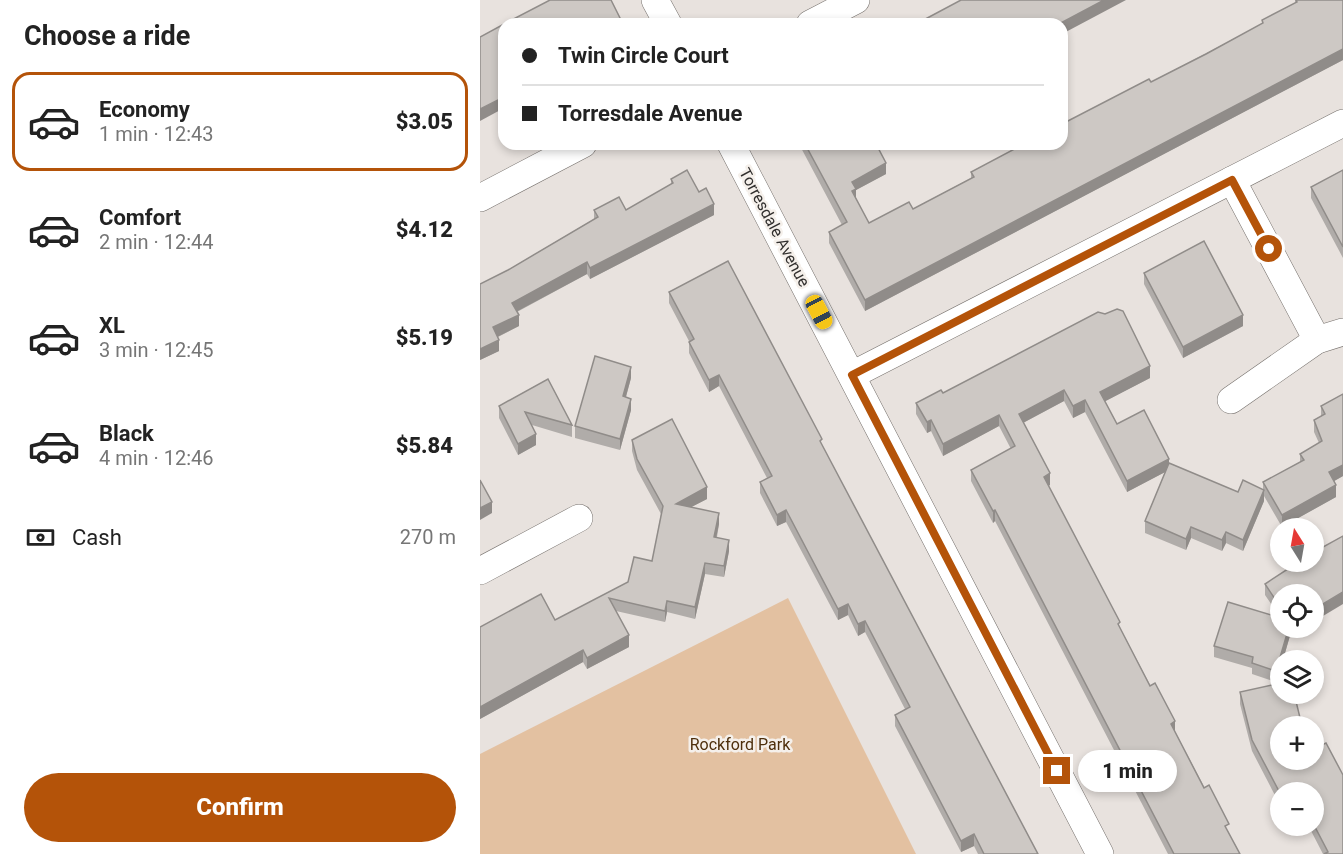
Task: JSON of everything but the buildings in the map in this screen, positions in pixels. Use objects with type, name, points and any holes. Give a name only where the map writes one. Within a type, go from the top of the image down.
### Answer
[{"type":"street","points":[[656,0],[665,18]]},
{"type":"street","points":[[822,18],[856,0]]},
{"type":"street","points":[[852,375],[1343,123]]},
{"type":"street","points":[[480,198],[572,150]]},
{"type":"street","name":"Torresdale Avenue","points":[[733,150],[1100,854]]},
{"type":"street","points":[[1232,180],[1317,340]]},
{"type":"street","points":[[1231,400],[1317,340],[1343,332]]},
{"type":"street","points":[[480,571],[579,518]]},
{"type":"green space","name":"Rockford Park","points":[[788,598],[916,854],[480,854],[480,754]]},
{"type":"route","points":[[1057,771],[852,375],[1232,180],[1269,249]]}]
